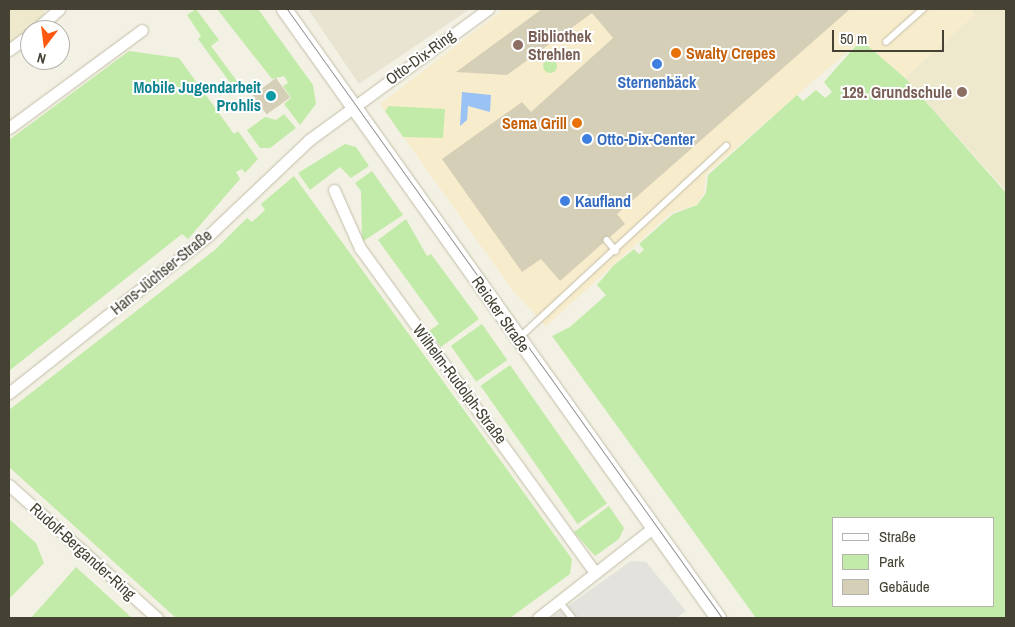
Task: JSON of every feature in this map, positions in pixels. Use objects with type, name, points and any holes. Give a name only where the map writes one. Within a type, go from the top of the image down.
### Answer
[{"type":"street","points":[[46,20],[58,9]]},
{"type":"street","name":"Reicker Straße","points":[[284,9],[718,618]]},
{"type":"street","name":"Otto-Dix-Ring","points":[[352,106],[488,9]]},
{"type":"street","points":[[9,128],[142,30]]},
{"type":"street","points":[[9,50],[20,42]]},
{"type":"street","name":"Hans-Jüchser-Straße","points":[[9,393],[209,235],[274,170],[352,106]]},
{"type":"street","name":"Wilhelm-Rudolph-Straße","points":[[334,190],[360,248],[595,573]]},
{"type":"street","name":"Rudolf-Bergander-Ring","points":[[9,485],[157,618]]},
{"type":"street","points":[[538,618],[654,527]]},
{"type":"lane","points":[[886,42],[922,9]]},
{"type":"lane","points":[[519,338],[616,251],[726,146]]},
{"type":"lane","points":[[607,240],[616,251]]},
{"type":"lane","points":[[560,601],[572,618]]},
{"type":"shaded area","points":[[9,9],[45,9],[41,20],[20,20],[20,36],[9,44]]},
{"type":"shaded area","points":[[308,9],[470,9],[359,84]]},
{"type":"shaded area","points":[[504,9],[970,9],[975,15],[905,78],[861,40],[706,174],[704,193],[696,205],[671,213],[546,326],[514,292],[380,104]]},
{"type":"shaded area","name":"129. Grundschule","points":[[970,9],[1006,9],[1006,191],[905,78],[975,15]]},
{"type":"shaded area","points":[[631,561],[646,562],[686,611],[676,618],[551,618]]},
{"type":"green space","points":[[196,9],[219,40],[211,46],[242,88],[237,92],[198,39],[201,36],[187,15]]},
{"type":"green space","points":[[217,9],[258,9],[313,85],[316,104],[300,125],[284,104],[291,98],[283,86],[288,83],[284,76],[272,79]]},
{"type":"green space","points":[[861,40],[905,78],[1006,193],[1006,618],[756,618],[552,336],[570,327],[606,295],[597,285],[613,266],[634,249],[639,254],[644,250],[639,244],[673,214],[697,205],[706,193],[708,175],[797,95],[803,101],[816,90],[825,98],[832,92],[824,82]]},
{"type":"green space","points":[[129,51],[179,58],[234,134],[238,131],[258,159],[245,173],[242,169],[236,172],[240,179],[188,239],[182,234],[9,371],[9,140]]},
{"type":"green space","points":[[550,59],[555,61],[557,66],[555,71],[550,73],[545,71],[543,66],[545,61]]},
{"type":"green space","points":[[389,106],[445,109],[443,138],[403,137],[385,111]]},
{"type":"green space","points":[[284,114],[296,128],[270,148],[260,148],[247,130],[265,117],[276,120]]},
{"type":"green space","points":[[345,144],[356,147],[369,166],[351,178],[340,167],[310,190],[298,173]]},
{"type":"green space","points":[[372,171],[403,215],[362,242],[361,191],[355,183]]},
{"type":"green space","points":[[294,176],[572,559],[570,574],[510,618],[176,618],[9,467],[9,410],[216,249],[247,218],[252,222],[265,210],[261,204]]},
{"type":"green space","points":[[406,219],[427,256],[431,254],[479,319],[441,347],[429,331],[439,324],[378,240]]},
{"type":"green space","points":[[482,324],[507,360],[476,382],[451,346]]},
{"type":"green space","points":[[510,365],[607,503],[577,524],[481,386]]},
{"type":"green space","points":[[609,506],[624,528],[619,539],[595,556],[574,532]]},
{"type":"green space","points":[[9,519],[36,543],[44,563],[9,599]]},
{"type":"green space","points":[[76,567],[132,618],[31,618]]},
{"type":"water","points":[[462,92],[491,95],[490,112],[468,106],[467,120],[460,126]]},
{"type":"building","name":"Otto-Dix-Center","points":[[542,9],[850,9],[617,214],[625,224],[610,237],[604,237],[603,243],[560,281],[541,259],[522,272],[442,159],[522,102],[531,112],[613,38],[592,13],[507,75],[456,72]]},
{"type":"building","name":"Mobile Jugendarbeit Prohlis","points":[[276,78],[290,97],[267,114],[253,95]]},
{"type":"tram line","points":[[287,9],[722,618]]},
{"type":"place","name":"Bibliothek Strehlen","points":[[518,45]]},
{"type":"place","name":"Swalty Crepes","points":[[676,53]]},
{"type":"place","name":"Sternenbäck","points":[[657,64]]},
{"type":"place","name":"129. Grundschule","points":[[962,92]]},
{"type":"place","name":"Mobile Jugendarbeit Prohlis","points":[[271,96]]},
{"type":"place","name":"Sema Grill","points":[[577,123]]},
{"type":"place","name":"Otto-Dix-Center","points":[[587,139]]},
{"type":"place","name":"Kaufland","points":[[565,201]]}]
